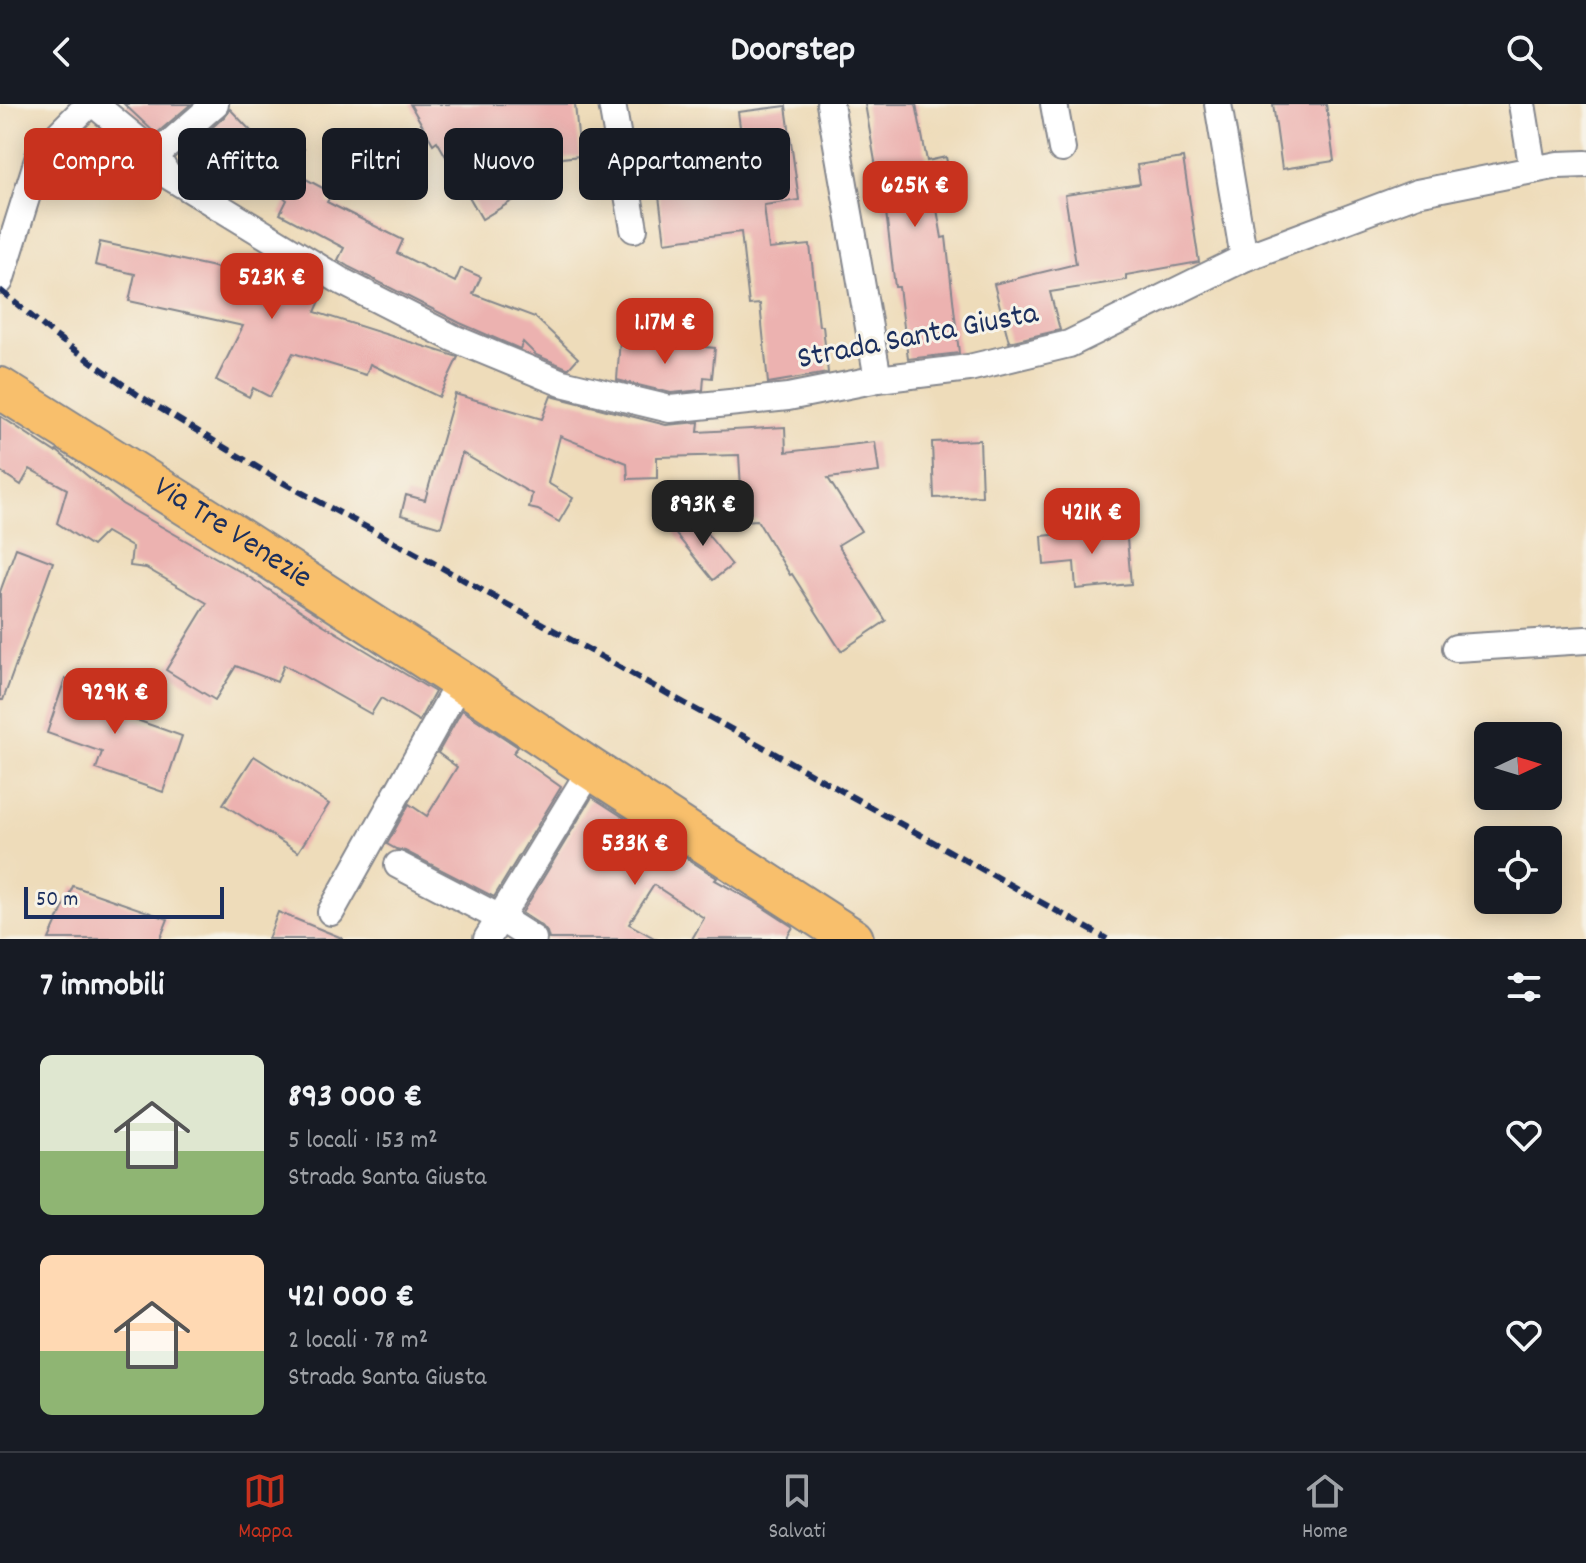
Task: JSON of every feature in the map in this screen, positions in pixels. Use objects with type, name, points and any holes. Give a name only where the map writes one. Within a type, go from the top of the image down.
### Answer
[{"type":"main road","name":"Via Tre Venezie","points":[[0,388],[460,681],[853,939]]},
{"type":"street","name":"Strada Santa Giusta","points":[[92,104],[122,128]]},
{"type":"street","points":[[0,281],[40,153],[92,104]]},
{"type":"street","points":[[162,150],[215,104]]},
{"type":"street","points":[[612,104],[634,229]]},
{"type":"street","points":[[830,104],[878,379]]},
{"type":"street","points":[[1054,104],[1062,149]]},
{"type":"street","points":[[1218,104],[1244,258]]},
{"type":"street","points":[[1522,104],[1533,170]]},
{"type":"street","name":"Strada Santa Giusta","points":[[162,166],[167,175],[341,281],[453,338],[562,383],[670,409],[788,397],[878,379],[969,368],[1069,344],[1244,258],[1417,193],[1558,165],[1586,164]]},
{"type":"street","points":[[1456,648],[1586,640]]},
{"type":"street","points":[[331,912],[460,681]]},
{"type":"street","points":[[494,929],[591,769]]},
{"type":"street","points":[[398,865],[494,929],[533,939]]},
{"type":"building","points":[[124,104],[191,104],[162,129],[150,128]]},
{"type":"building","points":[[410,104],[575,104],[579,156],[563,158],[563,128],[444,128],[444,153],[437,141],[433,144],[428,128],[424,128]]},
{"type":"building","points":[[865,104],[916,104],[927,161],[946,157],[951,183],[933,186],[942,238],[946,237],[959,353],[908,359],[899,287],[895,287],[886,212]]},
{"type":"building","points":[[1273,104],[1326,104],[1334,161],[1282,169]]},
{"type":"building","points":[[786,106],[789,128],[740,128],[738,112]]},
{"type":"building","points":[[230,109],[248,128],[212,128]]},
{"type":"building","points":[[790,135],[799,200],[764,205],[769,249],[810,245],[828,373],[768,383],[760,304],[749,305],[741,232],[665,242],[659,200],[790,200]]},
{"type":"building","points":[[1183,158],[1199,262],[1126,275],[1126,280],[1050,292],[1060,330],[1009,342],[994,284],[1076,264],[1065,195],[1140,184],[1137,165]]},
{"type":"building","points":[[306,179],[322,188],[322,200],[328,200],[403,240],[397,253],[455,282],[461,268],[481,277],[473,294],[535,317],[578,358],[567,368],[536,355],[523,342],[520,349],[460,323],[349,267],[338,260],[344,248],[280,214],[287,200],[306,200]]},
{"type":"building","points":[[471,200],[514,200],[482,219]]},
{"type":"building","points":[[100,242],[246,274],[255,255],[325,290],[315,312],[458,357],[439,397],[370,364],[366,375],[293,353],[270,397],[253,388],[249,397],[216,380],[243,326],[129,301],[135,274],[95,265]]},
{"type":"building","points":[[620,339],[715,348],[712,378],[704,377],[703,390],[671,393],[617,380]]},
{"type":"building","points":[[455,394],[542,419],[551,396],[666,425],[699,422],[698,432],[785,427],[786,452],[875,442],[879,472],[828,478],[861,531],[838,545],[886,621],[841,651],[757,520],[743,521],[739,455],[657,457],[657,478],[628,479],[627,463],[560,436],[548,483],[573,498],[559,522],[529,508],[532,494],[462,453],[441,527],[401,515],[406,495],[425,500]]},
{"type":"building","points":[[0,416],[57,451],[122,504],[246,575],[435,692],[419,721],[381,698],[371,714],[284,665],[277,682],[236,666],[215,700],[166,670],[207,603],[146,568],[130,566],[132,547],[106,532],[92,546],[57,523],[67,489],[30,469],[21,485],[0,471]]},
{"type":"building","points":[[980,440],[982,496],[934,498],[932,442]]},
{"type":"building","points":[[693,516],[732,565],[713,580],[674,532]]},
{"type":"building","points":[[1126,528],[1131,584],[1076,589],[1074,562],[1044,565],[1042,536]]},
{"type":"building","points":[[16,548],[53,562],[3,700],[0,700],[0,592]]},
{"type":"building","points":[[65,679],[121,699],[117,713],[182,736],[163,792],[96,769],[102,752],[47,733]]},
{"type":"building","points":[[462,710],[518,747],[513,753],[561,787],[494,897],[387,844],[409,804],[427,816],[457,767],[438,753]]},
{"type":"building","points":[[254,756],[329,804],[298,852],[223,804]]},
{"type":"building","points":[[592,797],[717,878],[715,880],[793,927],[786,939],[692,939],[704,918],[654,885],[629,924],[656,939],[549,939],[542,926],[522,913]]},
{"type":"building","points":[[73,886],[168,919],[160,939],[49,939]]},
{"type":"building","points":[[278,912],[342,938],[342,939],[268,939]]},
{"type":"railway","points":[[0,290],[54,335],[138,395],[280,481],[428,560],[1107,939]]}]
